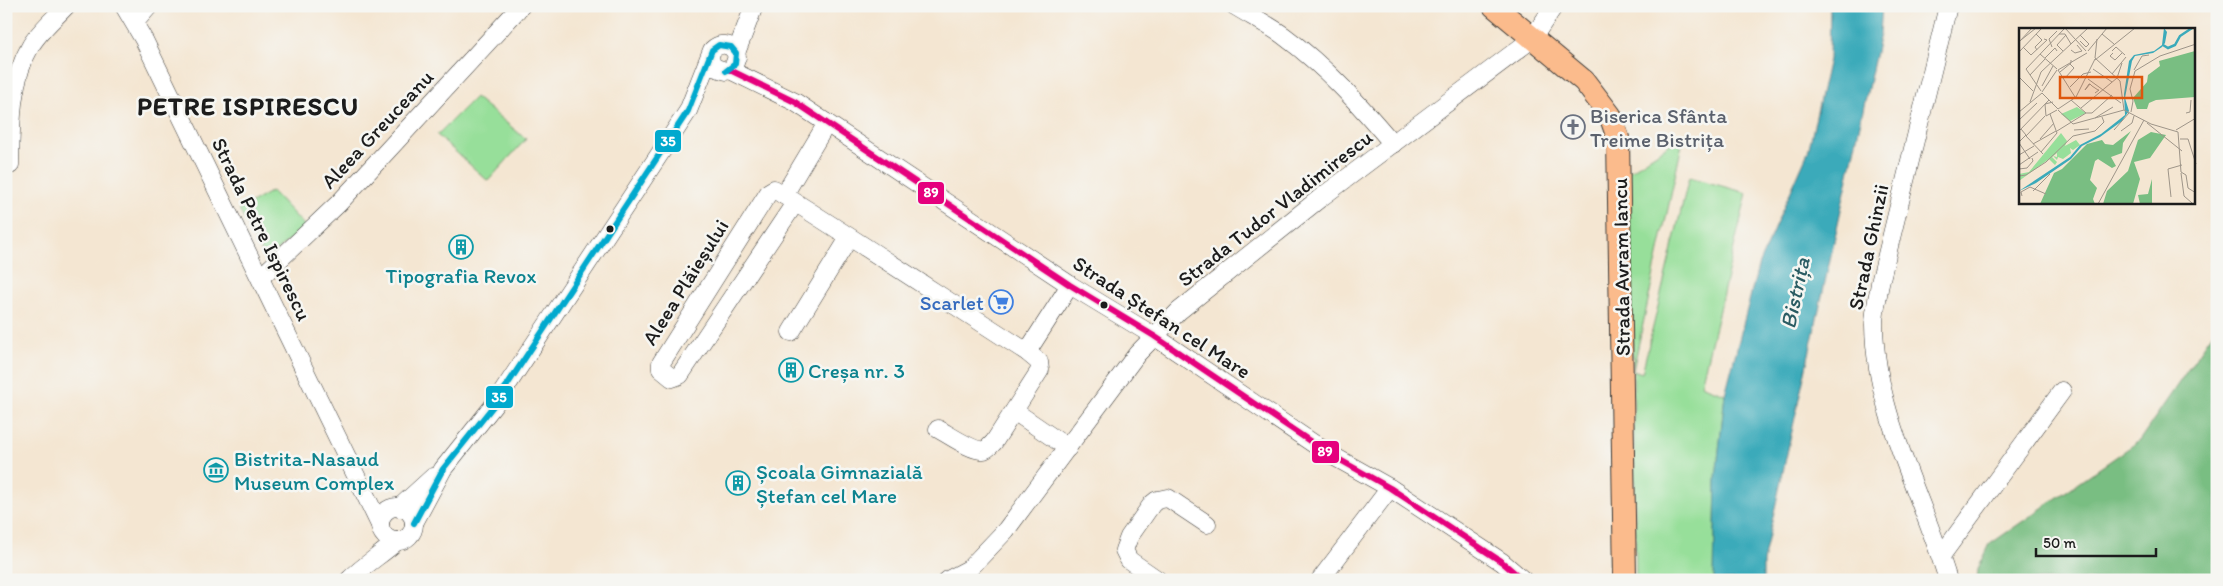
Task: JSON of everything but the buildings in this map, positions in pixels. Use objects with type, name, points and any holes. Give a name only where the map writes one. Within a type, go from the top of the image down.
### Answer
[{"type":"main road","name":"Strada Avram Iancu","points":[[1494,6],[1584,82],[1610,115],[1618,138],[1625,580]]},
{"type":"street","points":[[10,165],[15,94],[19,71],[30,46],[66,6]]},
{"type":"street","name":"Strada Petre Ispirescu","points":[[124,6],[135,22],[261,277],[357,473],[381,528]]},
{"type":"street","points":[[135,22],[149,6]]},
{"type":"street","name":"Aleea Greuceanu","points":[[261,277],[339,203],[521,6]]},
{"type":"street","points":[[349,580],[362,566],[383,553],[397,541],[410,536],[414,523],[444,469],[494,405],[691,106],[731,59],[754,6]]},
{"type":"street","points":[[1235,6],[1282,34],[1312,58],[1359,105],[1393,144]]},
{"type":"street","name":"Strada Tudor Vladimirescu","points":[[948,580],[969,569],[1006,530],[1137,354],[1154,336],[1195,299],[1319,199],[1532,39],[1554,6]]},
{"type":"street","name":"Strada Ghinzii","points":[[1948,6],[1880,284],[1874,324],[1877,358],[1888,412],[1948,580]]},
{"type":"street","name":"Strada Ștefan cel Mare","points":[[691,106],[710,59],[713,67],[731,59],[776,91],[1070,285],[1154,336],[1326,452],[1390,488],[1502,562],[1523,580]]},
{"type":"street","name":"Aleea Plăieșului","points":[[789,199],[774,189],[769,192],[661,363],[661,369],[665,374],[672,378],[680,375],[789,199],[827,123]]},
{"type":"street","points":[[789,199],[1027,352],[1039,362],[1040,370],[994,442],[984,450],[973,448],[938,429]]},
{"type":"street","points":[[791,332],[849,238]]},
{"type":"street","points":[[1027,352],[1070,285]]},
{"type":"street","points":[[1941,556],[2062,391]]},
{"type":"street","points":[[1014,411],[1068,448]]},
{"type":"street","points":[[362,566],[381,528],[383,516],[397,508],[444,469]]},
{"type":"street","name":"Strada Petre Ispirescu","points":[[357,473],[373,491],[397,508]]},
{"type":"street","points":[[1320,580],[1390,488]]},
{"type":"street","points":[[1158,580],[1128,560],[1124,550],[1129,537],[1152,504],[1157,500],[1168,498],[1207,524]]},
{"type":"street","points":[[397,508],[408,511],[414,523]]},
{"type":"street","points":[[381,528],[388,538],[397,541]]},
{"type":"green space","points":[[475,97],[526,139],[488,181],[437,135]]},
{"type":"green space","points":[[1684,135],[1633,370],[1642,373],[1689,177],[1747,193],[1701,385],[1725,394],[1716,478],[1714,580],[1636,580],[1633,371],[1626,173]]},
{"type":"green space","points":[[272,191],[305,226],[266,260],[239,210]]},
{"type":"green space","points":[[2217,327],[2217,580],[1977,580],[1978,569],[1990,544],[2139,441]]},
{"type":"water","name":"Bistrița","points":[[1830,6],[1882,6],[1880,34],[1763,562],[1763,580],[1714,580],[1716,478],[1725,394],[1759,263],[1808,152],[1829,59]]},
{"type":"transit line","name":"35","points":[[414,523],[443,469],[494,405],[688,111],[712,50],[719,45],[731,47],[736,53],[735,64],[726,71]]},
{"type":"transit line","name":"89","points":[[730,70],[795,102],[1070,285],[1154,336],[1326,452],[1390,488],[1502,562],[1523,580]]},
{"type":"place","name":"Biserica Sfânta Treime Bistrița","points":[[1573,127]]},
{"type":"place","name":"Tipografia Revox","points":[[461,247]]},
{"type":"place","name":"Scarlet","points":[[1001,302]]},
{"type":"place","name":"Creșa nr. 3","points":[[791,370]]},
{"type":"place","name":"Bistrita-Nasaud Museum Complex","points":[[216,470]]},
{"type":"place","name":"Școala Gimnazială Ștefan cel Mare","points":[[738,483]]},
{"type":"district","name":"PETRE ISPIRESCU","points":[[248,106]]}]
